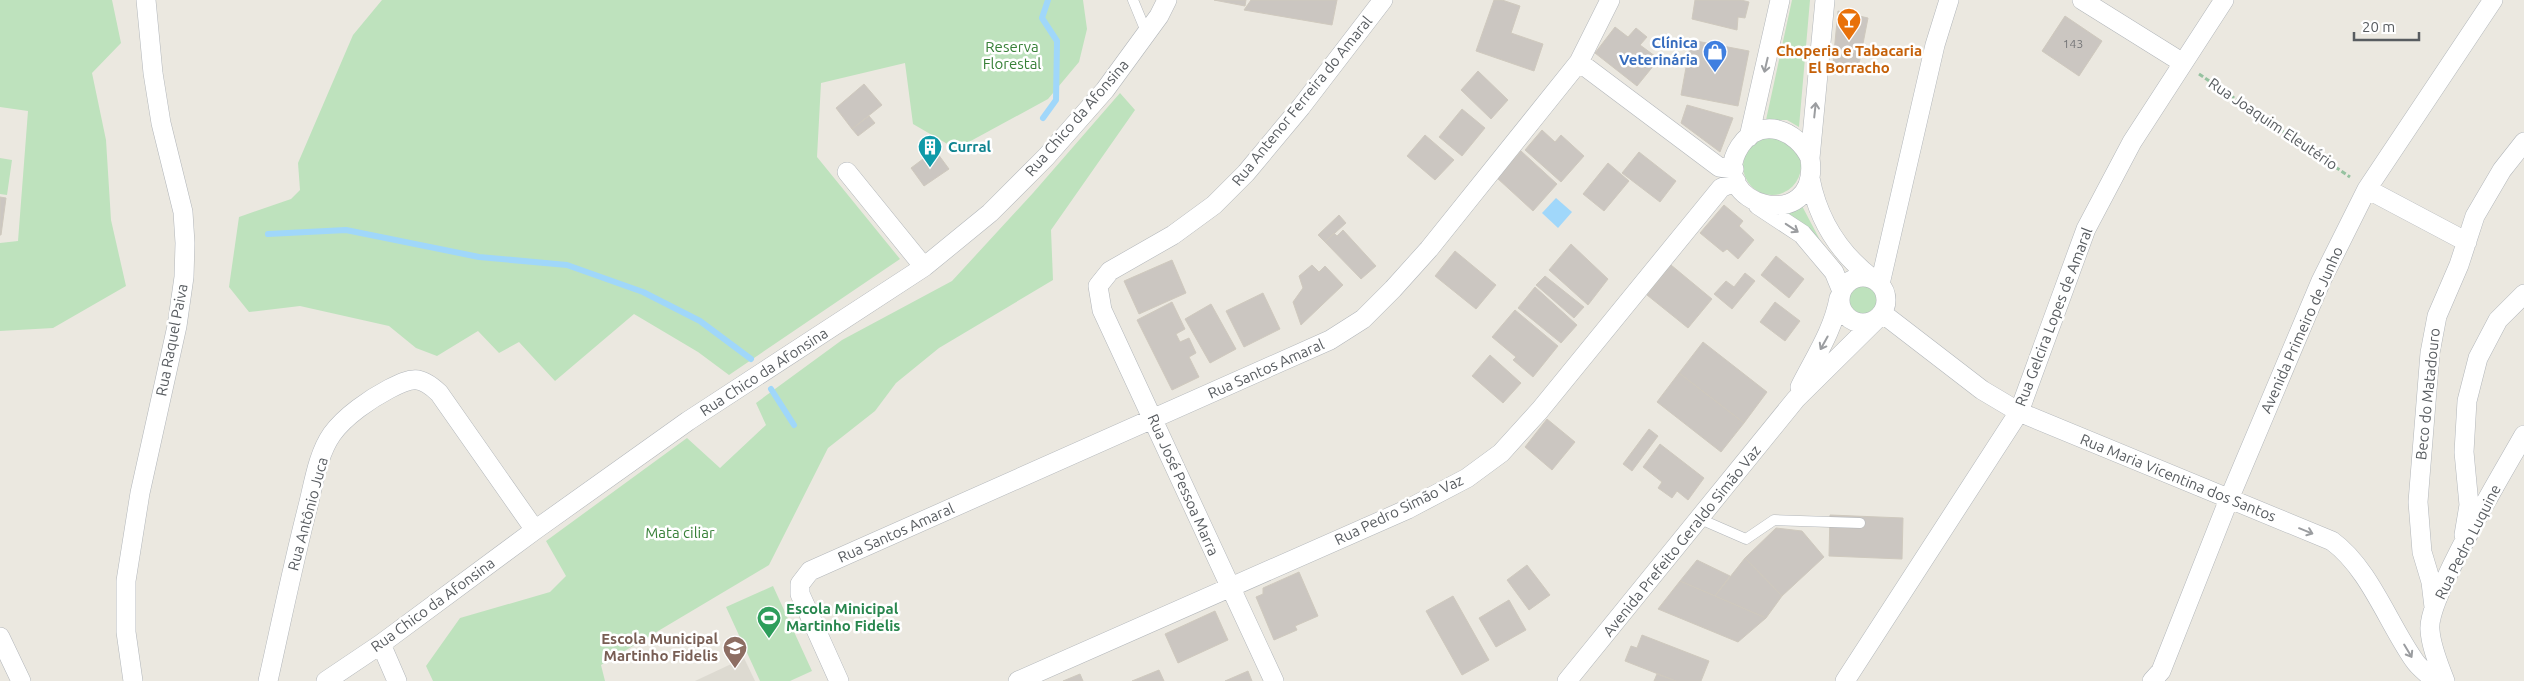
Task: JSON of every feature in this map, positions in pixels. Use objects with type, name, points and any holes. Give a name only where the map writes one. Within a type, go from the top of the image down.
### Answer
[{"type":"street","name":"Rua Raquel Paiva","points":[[133,681],[126,632],[126,581],[140,493],[177,326],[184,277],[185,243],[183,212],[167,148],[153,73],[146,0]]},
{"type":"street","name":"Rua Antenor Ferreira do Amaral","points":[[1098,286],[1110,271],[1172,235],[1214,205],[1246,173],[1295,114],[1383,0]]},
{"type":"street","name":"Rua Santos Amaral","points":[[839,681],[803,603],[800,584],[810,572],[1330,340],[1363,319],[1393,289],[1429,248],[1579,62],[1610,0]]},
{"type":"street","points":[[1780,0],[1749,137],[1738,151],[1735,175],[1742,191],[1752,201],[1802,234],[1834,272],[1843,312],[1848,318],[1862,323],[1879,316]]},
{"type":"street","points":[[1792,404],[1879,316],[1886,298],[1877,282],[1854,264],[1839,246],[1822,218],[1810,178],[1810,158],[1825,0]]},
{"type":"street","points":[[1877,282],[1935,45],[1949,0]]},
{"type":"street","points":[[2082,0],[2183,63]]},
{"type":"street","name":"Rua Gelcira Lopes de Amaral","points":[[1845,681],[2019,412],[2086,229],[2132,142],[2224,0]]},
{"type":"street","name":"Avenida Primeiro de Junho","points":[[2152,681],[2161,671],[2229,499],[2321,281],[2367,189],[2493,0]]},
{"type":"street","name":"Rua Chico da Afonsina","points":[[326,681],[381,644],[535,530],[688,421],[924,267],[990,213],[1046,157],[1106,90],[1147,34],[1163,8]]},
{"type":"street","points":[[1579,62],[1719,167],[1735,175]]},
{"type":"street","points":[[1749,137],[1766,130],[1785,132],[1796,138],[1810,158]]},
{"type":"street","name":"Beco do Matadouro","points":[[2434,607],[2431,582],[2422,542],[2418,502],[2420,450],[2430,353],[2437,316],[2467,242],[2475,216],[2502,170],[2524,142]]},
{"type":"street","points":[[847,172],[924,267]]},
{"type":"street","name":"Rua Pedro Simão Vaz","points":[[1018,681],[1408,509],[1467,478],[1501,453],[1540,410],[1721,188],[1735,175]]},
{"type":"street","points":[[1752,201],[1763,206],[1775,207],[1787,204],[1797,198],[1810,178]]},
{"type":"street","points":[[2367,189],[2467,242]]},
{"type":"street","points":[[1792,404],[1827,337],[1836,316],[1840,293],[1852,278],[1867,276],[1877,282]]},
{"type":"street","name":"Rua José Pessoa Marra","points":[[1098,286],[1102,310],[1154,420],[1229,588],[1274,681]]},
{"type":"street","points":[[2463,546],[2469,505],[2464,452],[2467,401],[2478,358],[2498,320],[2524,294]]},
{"type":"street","name":"Rua Maria Vicentina dos Santos","points":[[1879,316],[1982,390],[2019,412],[2332,541],[2356,565],[2415,662],[2436,681]]},
{"type":"street","name":"Rua Antônio Juca","points":[[268,681],[300,536],[316,473],[326,447],[332,434],[344,421],[383,392],[403,382],[417,379],[427,382],[439,393],[535,530]]},
{"type":"street","name":"Avenida Prefeito Geraldo Simão Vaz","points":[[1568,681],[1792,404]]},
{"type":"street","name":"Rua Pedro Luquine","points":[[2445,681],[2429,628],[2434,607],[2463,546],[2524,435]]},
{"type":"street","points":[[0,637],[21,681]]},
{"type":"street","points":[[381,644],[397,681]]},
{"type":"lane","points":[[1133,0],[1147,34]]},
{"type":"lane","points":[[1700,519],[1746,539],[1774,520],[1860,523]]},
{"type":"path","name":"Rua Joaquim Eleutério","points":[[2183,63],[2367,189]]},
{"type":"shaded area","name":"Escola Municipal Martinho Fidelis","points":[[744,658],[755,681],[695,681]]},
{"type":"green space","points":[[0,0],[112,0],[121,43],[92,73],[106,140],[111,220],[126,286],[53,328],[0,331],[0,243],[18,241],[28,111],[0,107]]},
{"type":"green space","name":"Reserva Florestal","points":[[382,0],[1083,0],[1087,29],[1079,62],[1048,99],[956,149],[913,124],[905,63],[821,83],[817,157],[900,259],[729,375],[698,352],[634,314],[555,381],[519,342],[499,353],[478,331],[437,356],[416,348],[389,326],[300,306],[249,312],[229,287],[239,217],[291,199],[300,190],[298,163],[353,35]]},
{"type":"green space","points":[[1792,0],[1810,0],[1799,127],[1787,120],[1766,120]]},
{"type":"green space","name":"Mata ciliar","points":[[1120,93],[1135,110],[1051,230],[1053,280],[939,348],[896,383],[875,411],[828,448],[769,565],[601,665],[605,681],[433,681],[426,666],[460,618],[550,592],[566,576],[546,541],[687,438],[720,468],[766,425],[756,403],[842,340],[952,281],[1033,193]]},
{"type":"green space","points":[[1772,137],[1783,139],[1793,145],[1799,155],[1801,166],[1799,177],[1793,187],[1783,193],[1772,195],[1761,193],[1751,187],[1745,177],[1743,166],[1745,155],[1751,145],[1761,139]]},
{"type":"green space","points":[[0,158],[12,160],[7,195],[0,194]]},
{"type":"green space","points":[[1801,204],[1821,242],[1842,267],[1838,269],[1787,214],[1797,210]]},
{"type":"green space","points":[[1863,282],[1870,283],[1875,287],[1879,292],[1879,306],[1875,311],[1870,315],[1863,316],[1856,315],[1851,311],[1847,306],[1846,299],[1847,292],[1851,287],[1856,283]]},
{"type":"green space","name":"Escola Minicipal Martinho Fidelis","points":[[773,586],[812,671],[790,681],[760,681],[726,607]]},
{"type":"water","points":[[1556,198],[1572,212],[1558,228],[1542,213]]},
{"type":"building","points":[[1214,0],[1246,0],[1245,6]]},
{"type":"building","points":[[1251,0],[1337,0],[1332,25],[1244,10]]},
{"type":"building","points":[[1494,0],[1502,0],[1520,6],[1511,33],[1543,44],[1534,71],[1476,51]]},
{"type":"building","points":[[1695,0],[1741,0],[1749,2],[1745,18],[1738,17],[1737,30],[1692,19]]},
{"type":"building","name":"Choperia e Tabacaria El Borracho","points":[[1838,11],[1868,18],[1859,64],[1833,63]]},
{"type":"building","points":[[2065,16],[2102,41],[2079,76],[2042,51]]},
{"type":"building","points":[[1615,27],[1628,37],[1636,28],[1647,37],[1640,45],[1659,59],[1637,86],[1595,53]]},
{"type":"building","name":"Clínica Veterinária","points":[[1691,40],[1749,51],[1738,106],[1681,95]]},
{"type":"building","points":[[1478,71],[1508,100],[1491,119],[1461,90]]},
{"type":"building","points":[[864,84],[882,105],[852,129],[836,108]]},
{"type":"building","points":[[1687,105],[1733,118],[1720,152],[1681,123]]},
{"type":"building","points":[[1462,109],[1485,128],[1462,156],[1439,137]]},
{"type":"building","points":[[869,116],[875,123],[858,136],[852,129]]},
{"type":"building","points":[[1542,130],[1555,142],[1561,135],[1584,156],[1561,182],[1525,150]]},
{"type":"building","points":[[1425,135],[1454,160],[1435,180],[1407,156]]},
{"type":"building","name":"Curral","points":[[935,150],[949,169],[924,186],[911,168]]},
{"type":"building","points":[[1521,151],[1557,184],[1533,211],[1497,178]]},
{"type":"building","points":[[1639,152],[1676,181],[1660,202],[1622,173]]},
{"type":"building","points":[[1608,163],[1629,181],[1604,211],[1583,194]]},
{"type":"building","points":[[0,197],[6,198],[1,235],[0,235]]},
{"type":"building","points":[[1724,205],[1743,221],[1739,226],[1754,240],[1738,259],[1727,249],[1723,252],[1700,233]]},
{"type":"building","points":[[1339,215],[1346,223],[1325,242],[1318,235]]},
{"type":"building","points":[[1343,230],[1376,266],[1361,279],[1325,242],[1334,233],[1337,236]]},
{"type":"building","points":[[1571,244],[1608,279],[1588,305],[1549,270]]},
{"type":"building","points":[[1455,251],[1496,285],[1476,309],[1435,276]]},
{"type":"building","points":[[1776,256],[1804,279],[1789,298],[1761,275]]},
{"type":"building","points":[[1172,260],[1186,293],[1139,314],[1124,281]]},
{"type":"building","points":[[1312,265],[1319,272],[1325,266],[1343,285],[1301,325],[1293,302],[1303,288],[1299,276]]},
{"type":"building","points":[[1671,265],[1712,299],[1688,328],[1647,295]]},
{"type":"building","points":[[1745,273],[1755,281],[1732,309],[1714,294],[1726,281],[1734,287]]},
{"type":"building","points":[[1545,276],[1584,307],[1574,318],[1536,285]]},
{"type":"building","points":[[1535,287],[1577,325],[1561,343],[1518,308]]},
{"type":"building","points":[[1263,293],[1280,329],[1244,347],[1226,311]]},
{"type":"building","points":[[1172,302],[1185,329],[1176,334],[1180,342],[1189,338],[1196,353],[1189,357],[1199,377],[1172,390],[1137,320]]},
{"type":"building","points":[[1775,302],[1800,321],[1785,341],[1760,322]]},
{"type":"building","points":[[1211,304],[1236,349],[1210,363],[1185,319]]},
{"type":"building","points":[[1515,310],[1558,346],[1533,377],[1513,360],[1516,357],[1492,337]]},
{"type":"building","points":[[1703,342],[1767,392],[1744,423],[1679,373]]},
{"type":"building","points":[[1490,355],[1521,383],[1503,403],[1472,376]]},
{"type":"building","points":[[1679,373],[1744,423],[1721,452],[1657,402]]},
{"type":"building","points":[[1547,419],[1575,442],[1552,470],[1525,447]]},
{"type":"building","points":[[1649,429],[1658,436],[1632,471],[1623,464]]},
{"type":"building","points":[[1660,444],[1704,478],[1688,500],[1677,491],[1672,498],[1658,488],[1662,482],[1643,467]]},
{"type":"building","points":[[1830,515],[1903,518],[1902,559],[1829,556]]},
{"type":"building","points":[[1776,528],[1802,531],[1824,557],[1782,596],[1745,558]]},
{"type":"building","points":[[1745,558],[1782,596],[1766,618],[1715,596]]},
{"type":"building","points":[[1697,560],[1730,576],[1715,596],[1680,581]]},
{"type":"building","points":[[1527,565],[1550,595],[1529,610],[1507,580]]},
{"type":"building","points":[[1299,572],[1318,616],[1295,626],[1297,630],[1274,640],[1256,597],[1263,594],[1263,588]]},
{"type":"building","points":[[1680,581],[1766,618],[1738,642],[1658,609]]},
{"type":"building","points":[[1453,596],[1489,660],[1462,675],[1426,611]]},
{"type":"building","points":[[1509,600],[1526,630],[1496,647],[1479,618]]},
{"type":"building","points":[[1215,611],[1228,640],[1178,663],[1165,634]]},
{"type":"building","points":[[1642,635],[1709,661],[1701,681],[1676,681],[1625,661],[1631,646],[1637,648]]},
{"type":"building","points":[[1159,670],[1164,681],[1132,681]]},
{"type":"building","points":[[1248,671],[1252,681],[1225,681]]},
{"type":"building","points":[[1080,674],[1083,681],[1063,681]]},
{"type":"building","points":[[1657,674],[1676,681],[1654,681]]},
{"type":"waterway","points":[[1043,118],[1056,100],[1057,41],[1042,18],[1048,0]]},
{"type":"waterway","points":[[268,234],[346,230],[479,257],[567,265],[643,292],[700,321],[751,359]]},
{"type":"waterway","points":[[771,389],[794,425]]},
{"type":"place","name":"Choperia e Tabacaria El Borracho","points":[[1849,41]]},
{"type":"place","name":"Clínica Veterinária","points":[[1715,73]]},
{"type":"place","name":"Curral","points":[[930,168]]},
{"type":"place","name":"Escola Minicipal Martinho Fidelis","points":[[769,639]]},
{"type":"place","name":"Escola Municipal Martinho Fidelis","points":[[735,669]]}]
